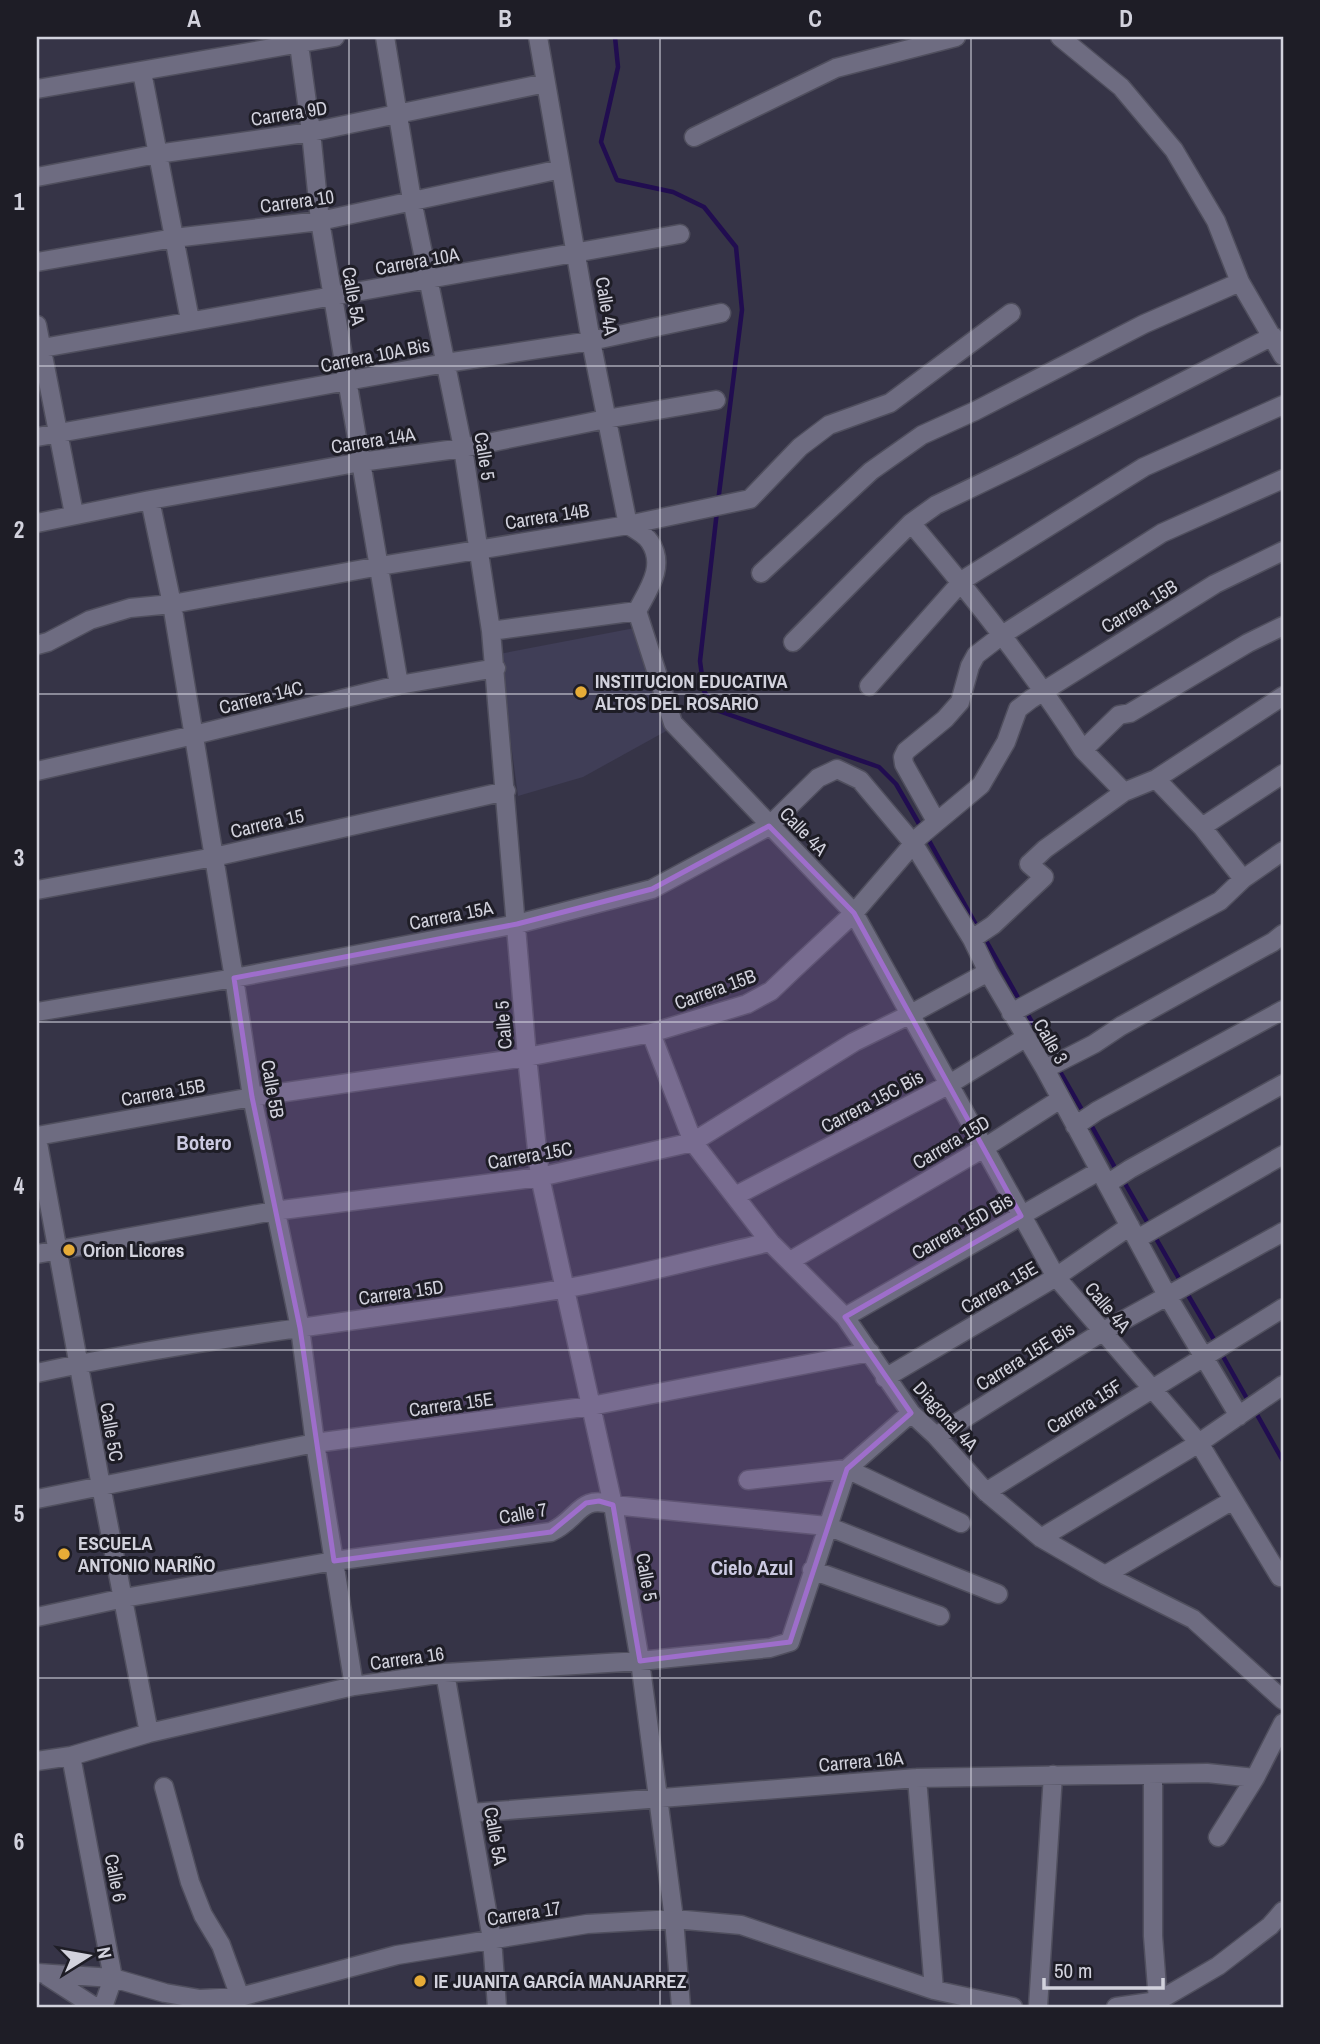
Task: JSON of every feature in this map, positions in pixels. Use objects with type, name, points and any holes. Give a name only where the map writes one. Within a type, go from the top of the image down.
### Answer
[{"type":"street","points":[[37,89],[142,72],[298,40],[335,37]]},
{"type":"street","name":"Calle 5","points":[[385,37],[427,281],[463,447],[491,631],[527,1058],[540,1177],[613,1505],[640,1661],[674,1919],[681,2007]]},
{"type":"street","name":"Calle 4A","points":[[538,37],[591,341],[628,524]]},
{"type":"street","points":[[694,137],[836,68],[956,37]]},
{"type":"street","points":[[1060,37],[1121,87],[1174,150],[1216,221],[1240,282],[1283,356]]},
{"type":"street","name":"Calle 5A","points":[[298,40],[320,221],[399,685]]},
{"type":"street","points":[[142,72],[190,320]]},
{"type":"street","name":"Carrera 9D","points":[[37,177],[157,154],[311,132],[546,83]]},
{"type":"street","name":"Carrera 10","points":[[37,262],[174,238],[320,221],[561,169]]},
{"type":"street","name":"Carrera 10A","points":[[38,349],[680,234]]},
{"type":"street","points":[[761,573],[872,471],[922,435],[975,411],[1144,324],[1240,282]]},
{"type":"street","name":"Carrera 10A Bis","points":[[37,437],[446,363],[591,341],[721,313]]},
{"type":"street","name":"Carrera 14B","points":[[37,645],[90,620],[130,608],[172,604],[628,524],[750,499],[800,447],[829,425],[890,403],[1011,313]]},
{"type":"street","points":[[37,325],[38,349],[75,514]]},
{"type":"street","points":[[793,642],[912,523],[936,505],[1273,336]]},
{"type":"street","name":"Carrera 14A","points":[[37,523],[150,500],[361,462],[463,447],[716,400]]},
{"type":"street","points":[[869,686],[961,582],[1144,467],[1283,405]]},
{"type":"street","points":[[925,831],[903,757],[906,751],[945,719],[960,702],[970,666],[976,655],[1002,635],[1162,533],[1283,479]]},
{"type":"street","name":"Calle 5B","points":[[150,500],[172,604],[252,1097],[300,1328],[315,1443],[354,1686]]},
{"type":"street","points":[[912,523],[1044,689],[1083,750],[1124,792]]},
{"type":"street","points":[[491,631],[637,611],[656,573],[656,555],[650,540],[628,524]]},
{"type":"street","name":"Carrera 15B","points":[[37,1137],[252,1097],[527,1058],[652,1033],[747,1004],[771,991],[854,913],[925,831],[981,785],[1006,742],[1018,709],[1044,689],[1216,584],[1283,551]]},
{"type":"street","name":"Calle 4A","points":[[637,611],[673,723],[854,913],[1056,1278],[1199,1443],[1280,1577]]},
{"type":"street","points":[[1083,750],[1119,715],[1130,713],[1248,643],[1283,626]]},
{"type":"street","name":"Carrera 14C","points":[[37,771],[399,685],[496,668]]},
{"type":"street","points":[[982,933],[1044,877],[1030,864],[1045,849],[1124,792],[1156,779],[1283,696]]},
{"type":"street","name":"Carrera 15A","points":[[37,1012],[517,924],[652,889],[769,826],[818,778],[837,769]]},
{"type":"street","name":"Calle 3","points":[[837,769],[860,779],[925,831],[982,933],[988,972],[1015,1010],[1025,1038],[1048,1067],[1059,1100],[1085,1119],[1144,1231],[1168,1297],[1204,1355],[1249,1409]]},
{"type":"street","points":[[1202,827],[1283,774]]},
{"type":"street","points":[[1156,779],[1202,827],[1243,879]]},
{"type":"street","name":"Carrera 15","points":[[37,890],[214,857],[506,791]]},
{"type":"street","points":[[1015,1010],[1209,908],[1243,879],[1283,851]]},
{"type":"street","points":[[1048,1067],[1283,934]]},
{"type":"street","name":"Carrera 15C","points":[[37,1254],[274,1211],[540,1177],[693,1142],[854,1042],[988,972]]},
{"type":"street","points":[[1085,1119],[1283,1010]]},
{"type":"street","name":"Diagonal 4A","points":[[652,1033],[693,1142],[770,1242],[845,1317],[911,1413],[936,1436],[986,1492],[1041,1538],[1105,1575],[1193,1619],[1283,1700]]},
{"type":"street","name":"Carrera 15C Bis","points":[[736,1196],[948,1085],[1025,1038]]},
{"type":"street","name":"Carrera 15D Bis","points":[[845,1317],[1021,1216],[1113,1175],[1283,1084]]},
{"type":"street","name":"Carrera 15D","points":[[790,1261],[1059,1100]]},
{"type":"street","name":"Calle 5C","points":[[37,1137],[149,1732]]},
{"type":"street","name":"Carrera 15E","points":[[885,1378],[1056,1278],[1283,1155]]},
{"type":"street","name":"Carrera 15E Bis","points":[[936,1436],[1102,1332],[1283,1232]]},
{"type":"street","name":"Carrera 15D","points":[[37,1373],[300,1328],[564,1289],[770,1242]]},
{"type":"street","name":"Carrera 15F","points":[[986,1492],[1283,1308]]},
{"type":"street","name":"Carrera 15E","points":[[37,1499],[315,1443],[591,1406],[870,1352]]},
{"type":"street","points":[[1041,1538],[1199,1443],[1283,1385]]},
{"type":"street","points":[[911,1413],[847,1469],[812,1570],[940,1616]]},
{"type":"street","points":[[748,1480],[847,1469],[961,1524]]},
{"type":"street","points":[[1105,1575],[1233,1500]]},
{"type":"street","name":"Calle 7","points":[[39,1611],[334,1561],[551,1532],[565,1526],[586,1503],[599,1501],[613,1505],[827,1526],[998,1594]]},
{"type":"street","name":"Carrera 16","points":[[37,1761],[71,1756],[149,1732],[354,1686],[445,1673],[640,1661],[770,1648],[790,1642],[812,1570]]},
{"type":"street","name":"Calle 5A","points":[[445,1673],[492,1939],[497,2007]]},
{"type":"street","points":[[1218,1837],[1255,1778],[1283,1723]]},
{"type":"street","name":"Calle 6","points":[[71,1756],[113,1978],[103,2007]]},
{"type":"street","name":"Carrera 16A","points":[[471,1813],[917,1778],[1207,1773],[1255,1778]]},
{"type":"street","points":[[1153,1774],[1153,1936],[1158,2001]]},
{"type":"street","points":[[1038,2007],[1053,1775]]},
{"type":"street","points":[[917,1778],[934,1990]]},
{"type":"street","points":[[164,1787],[190,1882],[203,1915],[221,1945],[240,1997]]},
{"type":"street","points":[[1116,2007],[1158,2001],[1218,1966],[1270,1926],[1283,1911]]},
{"type":"street","name":"Carrera 17","points":[[41,1973],[113,1978],[165,1993],[200,1999],[240,1997],[397,1955],[586,1924],[674,1919],[741,1925],[934,1990],[1013,2007]]},
{"type":"street","points":[[41,1973],[95,2007]]},
{"type":"highlighted area","points":[[769,826],[854,913],[1021,1216],[845,1317],[911,1413],[847,1469],[790,1642],[640,1661],[613,1505],[599,1501],[586,1503],[551,1532],[334,1561],[300,1328],[252,1097],[234,978],[517,924],[652,889]]},
{"type":"shaded area","name":"INSTITUCION EDUCATIVA ALTOS DEL ROSARIO","points":[[640,627],[668,730],[583,777],[518,796],[499,654]]},
{"type":"waterway","points":[[615,37],[618,67],[601,142],[617,180],[673,192],[704,207],[736,247],[742,310],[718,502]]},
{"type":"waterway","points":[[717,511],[700,661],[704,691],[716,710],[879,767],[896,784],[922,829]]},
{"type":"waterway","points":[[927,837],[979,930]]},
{"type":"waterway","points":[[984,937],[1021,1003]]},
{"type":"waterway","points":[[1025,1010],[1054,1060]]},
{"type":"waterway","points":[[1058,1068],[1085,1115]]},
{"type":"waterway","points":[[1090,1123],[1118,1173]]},
{"type":"waterway","points":[[1123,1180],[1150,1227]]},
{"type":"waterway","points":[[1154,1235],[1181,1282]]},
{"type":"waterway","points":[[1185,1290],[1216,1343]]},
{"type":"waterway","points":[[1220,1351],[1250,1404]]},
{"type":"waterway","points":[[1255,1411],[1283,1461]]},
{"type":"place","name":"INSTITUCION EDUCATIVA ALTOS DEL ROSARIO","points":[[581,692]]},
{"type":"place","name":"Orion Licores","points":[[69,1250]]},
{"type":"place","name":"ESCUELA ANTONIO NARIÑO","points":[[64,1554]]},
{"type":"place","name":"IE JUANITA GARCÍA MANJARREZ","points":[[420,1981]]},
{"type":"district","name":"Botero","points":[[204,1142]]},
{"type":"district","name":"Cielo Azul","points":[[752,1567]]}]
